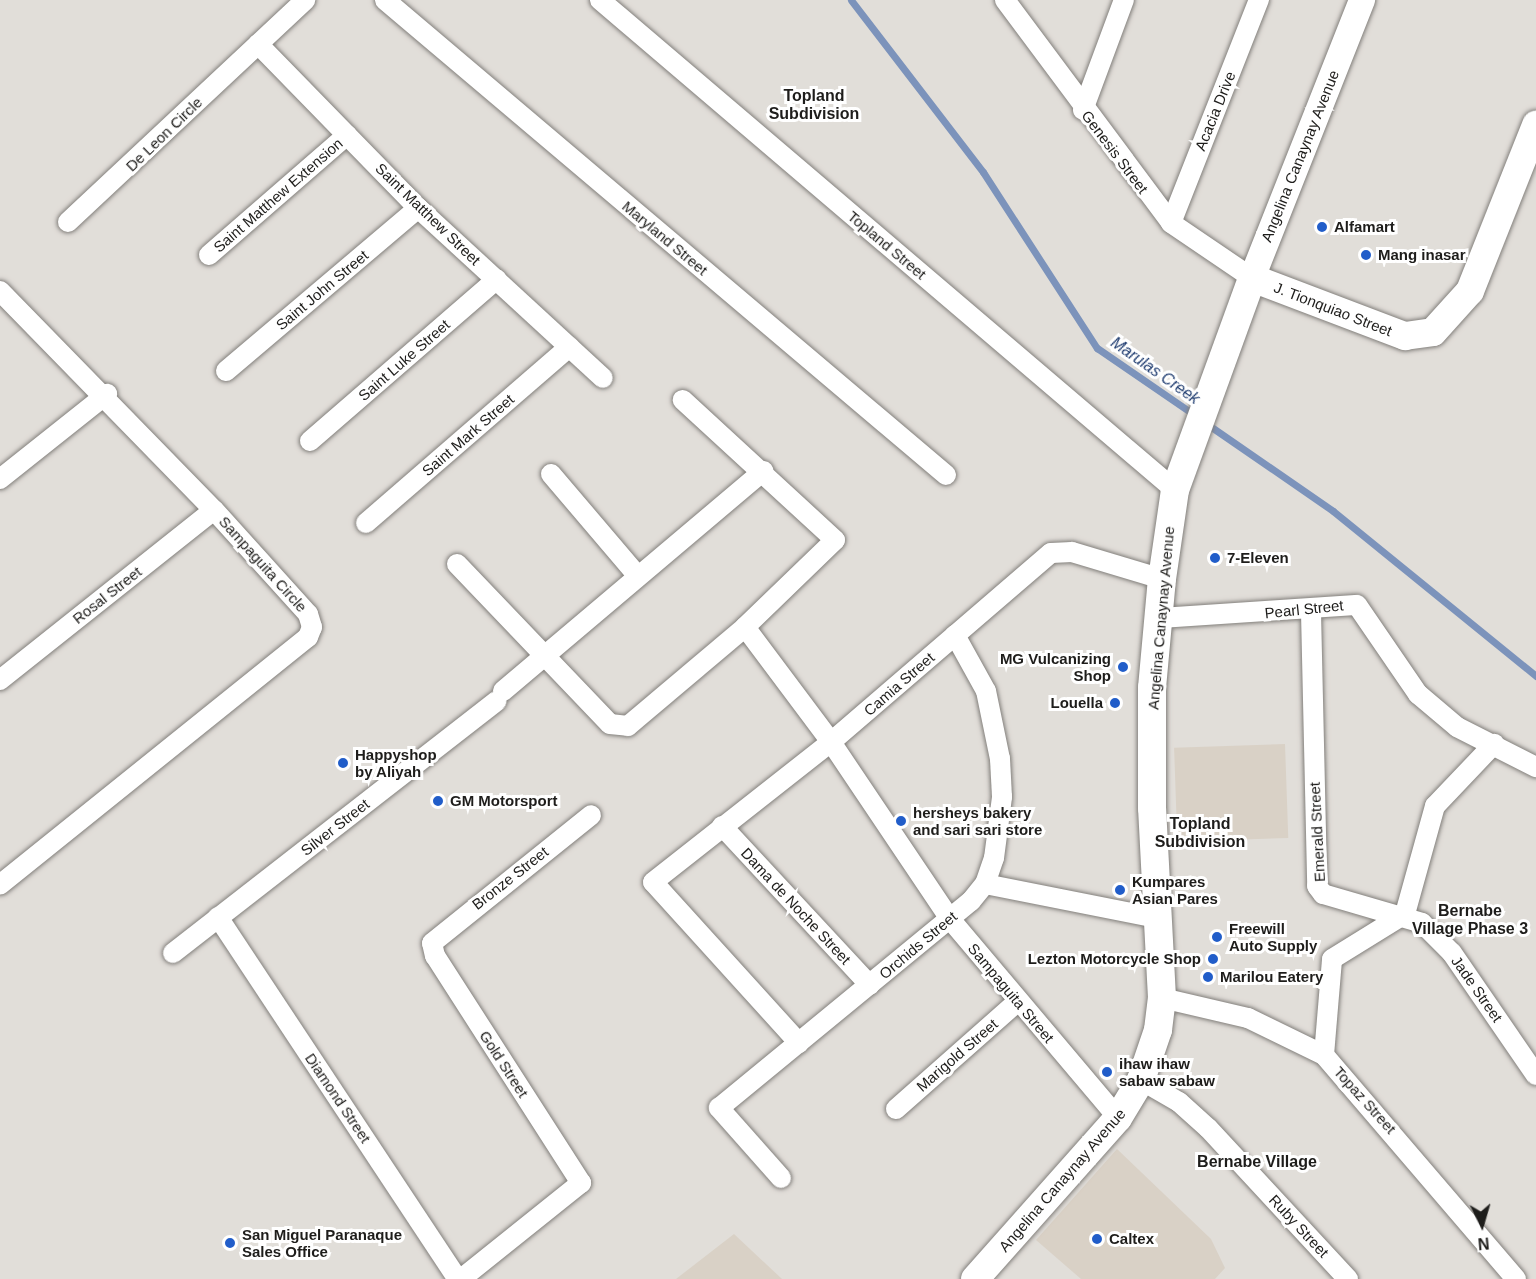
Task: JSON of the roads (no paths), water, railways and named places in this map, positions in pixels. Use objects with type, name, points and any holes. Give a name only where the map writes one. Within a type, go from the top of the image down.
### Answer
[{"type":"main road","name":"J. Tionquiao Street","points":[[1252,278],[1405,336],[1433,332],[1470,291],[1536,125]]},
{"type":"main road","name":"Angelina Canaynay Avenue","points":[[975,1279],[1118,1118],[1141,1080],[1162,998],[1152,808],[1162,579],[1175,490],[1193,429],[1252,278]]},
{"type":"street","name":"Maryland Street","points":[[385,0],[946,475]]},
{"type":"street","name":"Topland Street","points":[[600,0],[1175,490]]},
{"type":"street","name":"Genesis Street","points":[[1005,0],[1083,110],[1171,223],[1252,278]]},
{"type":"street","points":[[1083,110],[1124,0]]},
{"type":"street","name":"Acacia Drive","points":[[1171,223],[1259,0]]},
{"type":"street","name":"Angelina Canaynay Avenue","points":[[1252,278],[1362,0]]},
{"type":"street","name":"De Leon Circle","points":[[68,222],[258,44],[294,3]]},
{"type":"street","name":"Saint Matthew Street","points":[[258,44],[418,208],[603,378]]},
{"type":"street","name":"Saint Matthew Extension","points":[[209,255],[347,135]]},
{"type":"street","name":"Saint John Street","points":[[226,371],[418,208]]},
{"type":"street","name":"Saint Luke Street","points":[[310,441],[497,279]]},
{"type":"street","name":"Sampaguita Circle","points":[[0,291],[107,394],[308,614],[308,637],[0,885]]},
{"type":"street","name":"Saint Mark Street","points":[[366,523],[569,347]]},
{"type":"street","points":[[0,479],[107,394]]},
{"type":"street","points":[[458,564],[619,728],[628,726],[745,627],[835,540],[764,471],[683,400]]},
{"type":"street","name":"Silver Street","points":[[173,953],[500,696],[636,574],[764,471]]},
{"type":"street","points":[[550,474],[636,574]]},
{"type":"street","name":"Rosal Street","points":[[0,680],[214,510]]},
{"type":"street","name":"Camia Street","points":[[799,1043],[653,882],[831,742],[955,635],[1058,551],[1162,579]]},
{"type":"street","name":"Pearl Street","points":[[1159,618],[1311,612],[1357,605],[1418,694],[1457,727],[1536,767]]},
{"type":"street","name":"Emerald Street","points":[[1311,612],[1317,886],[1323,894],[1405,914]]},
{"type":"street","name":"Sampaguita Street","points":[[745,627],[831,742],[950,919],[1017,1002],[1118,1118]]},
{"type":"street","points":[[955,635],[986,691],[1000,759],[999,827],[985,884],[1157,918]]},
{"type":"street","points":[[1324,1055],[1332,959],[1405,914],[1435,806],[1494,744]]},
{"type":"street","name":"Bronze Street","points":[[432,943],[591,815]]},
{"type":"street","name":"Dama de Noche Street","points":[[722,826],[870,985]]},
{"type":"street","name":"Orchids Street","points":[[781,1178],[719,1108],[950,919],[985,884]]},
{"type":"street","name":"Jade Street","points":[[1405,914],[1452,953],[1536,1076]]},
{"type":"street","name":"Diamond Street","points":[[218,916],[459,1279]]},
{"type":"street","name":"Gold Street","points":[[432,943],[581,1183],[459,1279]]},
{"type":"street","name":"Topaz Street","points":[[1162,998],[1248,1018],[1324,1055],[1516,1279]]},
{"type":"street","name":"Marigold Street","points":[[896,1109],[1017,1002]]},
{"type":"street","name":"Ruby Street","points":[[1141,1080],[1179,1102],[1208,1128],[1348,1279]]},
{"type":"waterway","name":"Marulas Creek","points":[[851,0],[983,172],[1097,348],[1196,416]]},
{"type":"waterway","name":"Marulas Creek","points":[[1207,424],[1333,511],[1536,676]]},
{"type":"place","name":"Alfamart","points":[[1322,227]]},
{"type":"place","name":"Mang inasar","points":[[1366,255]]},
{"type":"place","name":"7-Eleven","points":[[1215,558]]},
{"type":"place","name":"MG Vulcanizing Shop","points":[[1123,667]]},
{"type":"place","name":"Louella","points":[[1115,703]]},
{"type":"place","name":"Happyshop by Aliyah","points":[[343,763]]},
{"type":"place","name":"GM Motorsport","points":[[438,801]]},
{"type":"place","name":"hersheys bakery and sari sari store","points":[[901,821]]},
{"type":"place","name":"Kumpares Asian Pares","points":[[1120,890]]},
{"type":"place","name":"Freewill Auto Supply","points":[[1217,937]]},
{"type":"place","name":"Lezton Motorcycle Shop","points":[[1213,959]]},
{"type":"place","name":"Marilou Eatery","points":[[1208,977]]},
{"type":"place","name":"ihaw ihaw sabaw sabaw","points":[[1107,1072]]},
{"type":"place","name":"Caltex","points":[[1097,1239]]},
{"type":"place","name":"San Miguel Paranaque Sales Office","points":[[230,1243]]},
{"type":"district","name":"Topland Subdivision","points":[[814,105]]},
{"type":"district","name":"Topland Subdivision","points":[[1200,833]]},
{"type":"district","name":"Bernabe Village Phase 3","points":[[1470,920]]},
{"type":"district","name":"Bernabe Village","points":[[1257,1162]]}]
